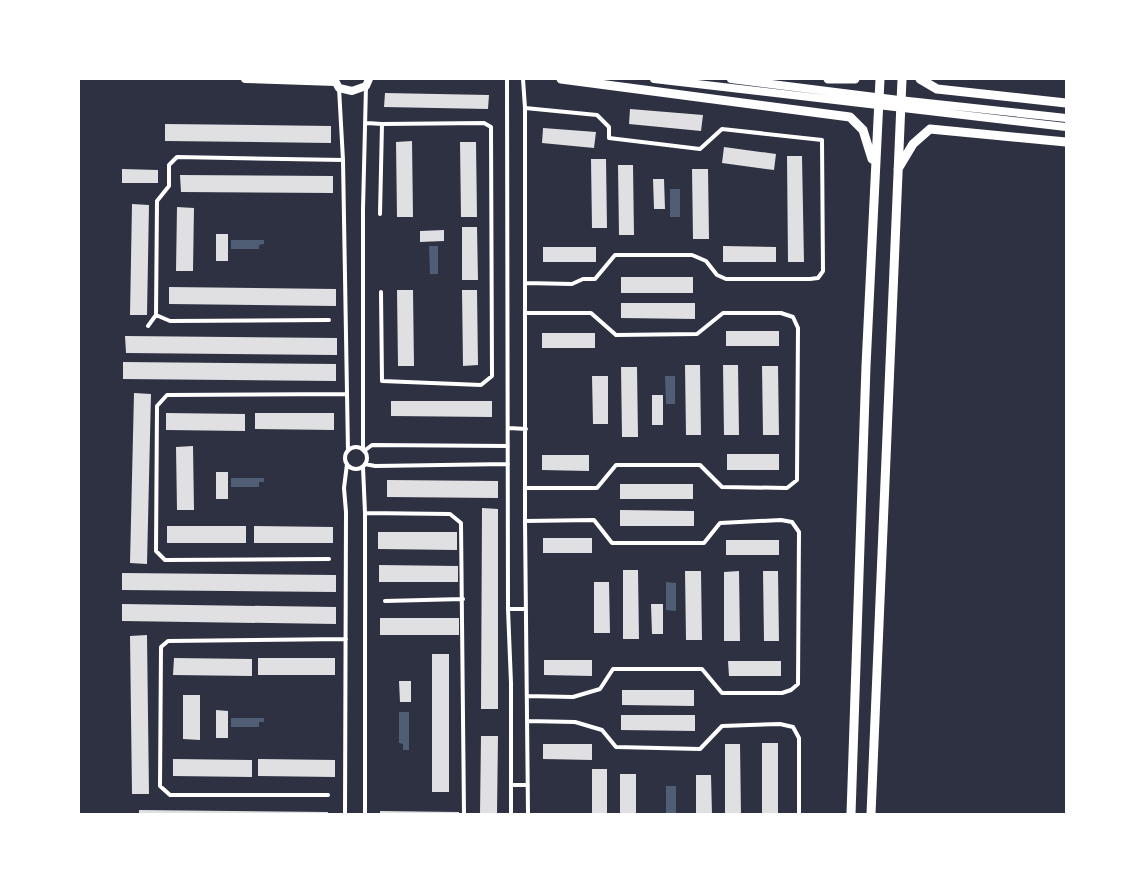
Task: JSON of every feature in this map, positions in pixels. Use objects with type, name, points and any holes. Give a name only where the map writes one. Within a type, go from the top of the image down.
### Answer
[{"type":"main road","points":[[245,79],[336,83],[352,91],[368,82]]},
{"type":"main road","points":[[561,79],[850,117],[863,130],[870,148],[875,173]]},
{"type":"main road","points":[[654,79],[1066,127]]},
{"type":"main road","points":[[731,79],[906,101],[1066,118]]},
{"type":"main road","points":[[828,79],[855,79]]},
{"type":"main road","points":[[851,814],[866,374],[880,79]]},
{"type":"main road","points":[[871,814],[902,79]]},
{"type":"main road","points":[[920,79],[937,89],[1066,103]]},
{"type":"main road","points":[[897,170],[913,144],[930,129],[1066,142]]},
{"type":"street","points":[[507,79],[508,609],[511,683],[511,814]]},
{"type":"street","points":[[523,79],[525,108],[525,521],[528,814]]},
{"type":"street","points":[[365,814],[364,465],[367,457],[364,451],[363,209],[368,82]]},
{"type":"street","points":[[336,83],[343,160],[348,451],[345,457],[347,464],[344,488],[346,512],[345,814]]},
{"type":"street","points":[[525,108],[597,115],[609,127],[610,138],[700,149],[722,129],[822,140],[823,271],[818,278],[810,279],[726,279],[717,275],[706,261],[692,255],[615,255],[595,280],[583,279],[572,284],[526,283]]},
{"type":"street","points":[[367,123],[484,123],[491,127],[492,376],[481,385],[382,382],[381,292]]},
{"type":"street","points":[[380,124],[380,214]]},
{"type":"street","points":[[148,326],[156,315],[157,201],[169,186],[169,165],[177,157],[343,160]]},
{"type":"street","points":[[525,313],[592,313],[616,335],[697,334],[723,313],[781,313],[793,317],[798,328],[798,480],[787,488],[722,487],[700,465],[616,465],[598,488],[525,488]]},
{"type":"street","points":[[156,315],[170,321],[329,320]]},
{"type":"street","points":[[329,558],[165,560],[156,551],[157,406],[167,395],[346,394]]},
{"type":"street","points":[[508,428],[526,429]]},
{"type":"street","points":[[364,451],[372,445],[508,446]]},
{"type":"street","points":[[348,451],[357,448],[364,451]]},
{"type":"street","points":[[347,464],[352,468],[364,465],[508,464]]},
{"type":"street","points":[[365,513],[450,514],[461,523],[463,599],[464,814]]},
{"type":"street","points":[[525,521],[594,520],[612,543],[704,543],[720,523],[781,520],[792,522],[799,532],[798,684],[790,690],[782,693],[722,693],[702,669],[613,669],[600,689],[573,696],[527,696]]},
{"type":"street","points":[[386,601],[463,599]]},
{"type":"street","points":[[508,609],[526,609]]},
{"type":"street","points":[[328,795],[170,795],[160,786],[161,647],[168,641],[346,639]]},
{"type":"street","points":[[527,721],[575,722],[602,730],[616,748],[700,749],[722,726],[780,724],[793,727],[800,738],[799,814]]},
{"type":"street","points":[[511,785],[528,785]]},
{"type":"water","points":[[670,189],[680,189],[680,217],[670,217]]},
{"type":"water","points":[[231,240],[264,240],[264,244],[259,245],[259,249],[231,249]]},
{"type":"water","points":[[429,246],[438,246],[438,274],[430,274]]},
{"type":"water","points":[[665,376],[675,376],[675,404],[666,404]]},
{"type":"water","points":[[231,478],[264,478],[264,482],[259,482],[259,487],[231,487]]},
{"type":"water","points":[[666,582],[676,583],[676,611],[666,610]]},
{"type":"water","points":[[399,712],[409,712],[409,750],[403,750],[403,744],[399,743]]},
{"type":"water","points":[[231,718],[264,718],[264,722],[259,722],[259,727],[231,727]]},
{"type":"water","points":[[666,786],[676,786],[676,814],[666,814]]},
{"type":"building","points":[[385,93],[489,95],[488,109],[384,107]]},
{"type":"building","points":[[630,109],[703,115],[701,131],[629,124]]},
{"type":"building","points":[[165,124],[331,126],[331,143],[165,141]]},
{"type":"building","points":[[543,128],[596,132],[594,148],[542,143]]},
{"type":"building","points":[[412,141],[413,217],[397,217],[396,142]]},
{"type":"building","points":[[460,142],[476,142],[477,217],[461,217]]},
{"type":"building","points":[[724,147],[776,154],[774,170],[722,163]]},
{"type":"building","points":[[787,156],[802,156],[804,262],[788,262]]},
{"type":"building","points":[[591,159],[606,159],[607,228],[592,228]]},
{"type":"building","points":[[618,165],[633,165],[634,235],[619,235]]},
{"type":"building","points":[[122,169],[158,170],[158,183],[122,183]]},
{"type":"building","points":[[692,169],[708,169],[709,239],[693,239]]},
{"type":"building","points":[[180,175],[333,176],[333,193],[181,192]]},
{"type":"building","points":[[653,179],[664,179],[665,209],[654,209]]},
{"type":"building","points":[[132,204],[149,205],[147,315],[130,315]]},
{"type":"building","points":[[177,207],[194,208],[193,271],[176,271]]},
{"type":"building","points":[[462,227],[477,227],[478,280],[462,280]]},
{"type":"building","points":[[444,230],[444,241],[420,242],[420,231]]},
{"type":"building","points":[[216,234],[228,234],[228,261],[216,261]]},
{"type":"building","points":[[723,246],[776,247],[776,262],[723,262]]},
{"type":"building","points":[[543,247],[596,247],[596,262],[543,262]]},
{"type":"building","points":[[621,277],[693,277],[693,293],[621,293]]},
{"type":"building","points":[[169,287],[336,289],[336,306],[169,304]]},
{"type":"building","points":[[397,290],[413,290],[414,366],[398,366]]},
{"type":"building","points":[[462,290],[477,290],[478,365],[463,366]]},
{"type":"building","points":[[621,303],[695,303],[695,319],[621,318]]},
{"type":"building","points":[[726,331],[779,331],[779,346],[726,346]]},
{"type":"building","points":[[542,333],[595,333],[595,348],[542,348]]},
{"type":"building","points":[[125,336],[337,338],[337,355],[126,353]]},
{"type":"building","points":[[123,362],[336,364],[336,381],[123,379]]},
{"type":"building","points":[[685,365],[700,365],[701,435],[686,435]]},
{"type":"building","points":[[723,365],[738,365],[739,435],[724,435]]},
{"type":"building","points":[[762,366],[778,366],[779,435],[763,435]]},
{"type":"building","points":[[621,367],[637,367],[638,437],[622,437]]},
{"type":"building","points":[[592,376],[608,376],[608,424],[593,424]]},
{"type":"building","points":[[134,393],[151,394],[147,564],[130,563]]},
{"type":"building","points":[[652,395],[663,395],[663,425],[652,425]]},
{"type":"building","points":[[391,401],[492,401],[492,417],[391,416]]},
{"type":"building","points":[[166,413],[245,414],[245,431],[166,430]]},
{"type":"building","points":[[255,413],[334,413],[334,430],[255,429]]},
{"type":"building","points":[[193,446],[194,510],[177,510],[176,447]]},
{"type":"building","points":[[727,454],[779,454],[779,470],[727,470]]},
{"type":"building","points":[[542,455],[589,455],[589,471],[542,470]]},
{"type":"building","points":[[216,472],[228,472],[228,499],[216,499]]},
{"type":"building","points":[[387,480],[498,481],[498,498],[387,497]]},
{"type":"building","points":[[620,484],[693,484],[693,499],[620,499]]},
{"type":"building","points":[[482,508],[498,509],[498,709],[481,709]]},
{"type":"building","points":[[620,510],[694,511],[694,526],[620,526]]},
{"type":"building","points":[[167,526],[246,526],[246,543],[167,543]]},
{"type":"building","points":[[254,526],[333,527],[333,543],[254,543]]},
{"type":"building","points":[[378,532],[457,532],[457,550],[378,549]]},
{"type":"building","points":[[543,538],[592,538],[592,553],[543,553]]},
{"type":"building","points":[[726,540],[779,540],[779,555],[726,555]]},
{"type":"building","points":[[379,565],[458,566],[458,582],[379,582]]},
{"type":"building","points":[[623,570],[638,570],[639,639],[623,639]]},
{"type":"building","points":[[685,571],[701,571],[702,640],[686,640]]},
{"type":"building","points":[[739,571],[740,641],[724,641],[724,572]]},
{"type":"building","points":[[763,571],[778,571],[779,641],[764,641]]},
{"type":"building","points":[[122,573],[336,575],[336,592],[122,590]]},
{"type":"building","points":[[594,582],[609,582],[610,633],[594,633]]},
{"type":"building","points":[[122,604],[336,607],[336,624],[122,621]]},
{"type":"building","points":[[651,604],[663,604],[663,634],[652,634]]},
{"type":"building","points":[[380,618],[459,618],[459,635],[380,635]]},
{"type":"building","points":[[147,635],[149,794],[132,794],[130,636]]},
{"type":"building","points":[[432,654],[449,654],[449,792],[432,792]]},
{"type":"building","points":[[174,658],[252,659],[252,676],[173,675]]},
{"type":"building","points":[[258,658],[335,658],[335,675],[258,675]]},
{"type":"building","points":[[544,660],[592,660],[592,676],[544,675]]},
{"type":"building","points":[[728,661],[781,661],[781,676],[729,676]]},
{"type":"building","points":[[399,681],[411,681],[411,702],[400,702]]},
{"type":"building","points":[[622,690],[694,690],[694,706],[622,705]]},
{"type":"building","points":[[183,695],[200,695],[200,740],[183,739]]},
{"type":"building","points":[[216,710],[228,711],[228,738],[216,738]]},
{"type":"building","points":[[621,715],[695,715],[695,731],[621,730]]},
{"type":"building","points":[[481,736],[498,736],[497,814],[480,814]]},
{"type":"building","points":[[762,743],[778,743],[778,814],[762,814]]},
{"type":"building","points":[[543,744],[592,744],[592,760],[543,759]]},
{"type":"building","points":[[725,744],[740,744],[741,814],[725,814]]},
{"type":"building","points":[[173,759],[252,760],[252,777],[173,776]]},
{"type":"building","points":[[258,759],[335,760],[335,777],[258,776]]},
{"type":"building","points":[[592,769],[607,769],[607,814],[592,814]]},
{"type":"building","points":[[620,774],[636,774],[636,814],[620,814]]},
{"type":"building","points":[[696,775],[711,775],[712,814],[696,814]]},
{"type":"building","points":[[139,810],[328,812],[328,814],[139,814]]},
{"type":"building","points":[[380,811],[459,812],[459,814],[380,814]]}]
